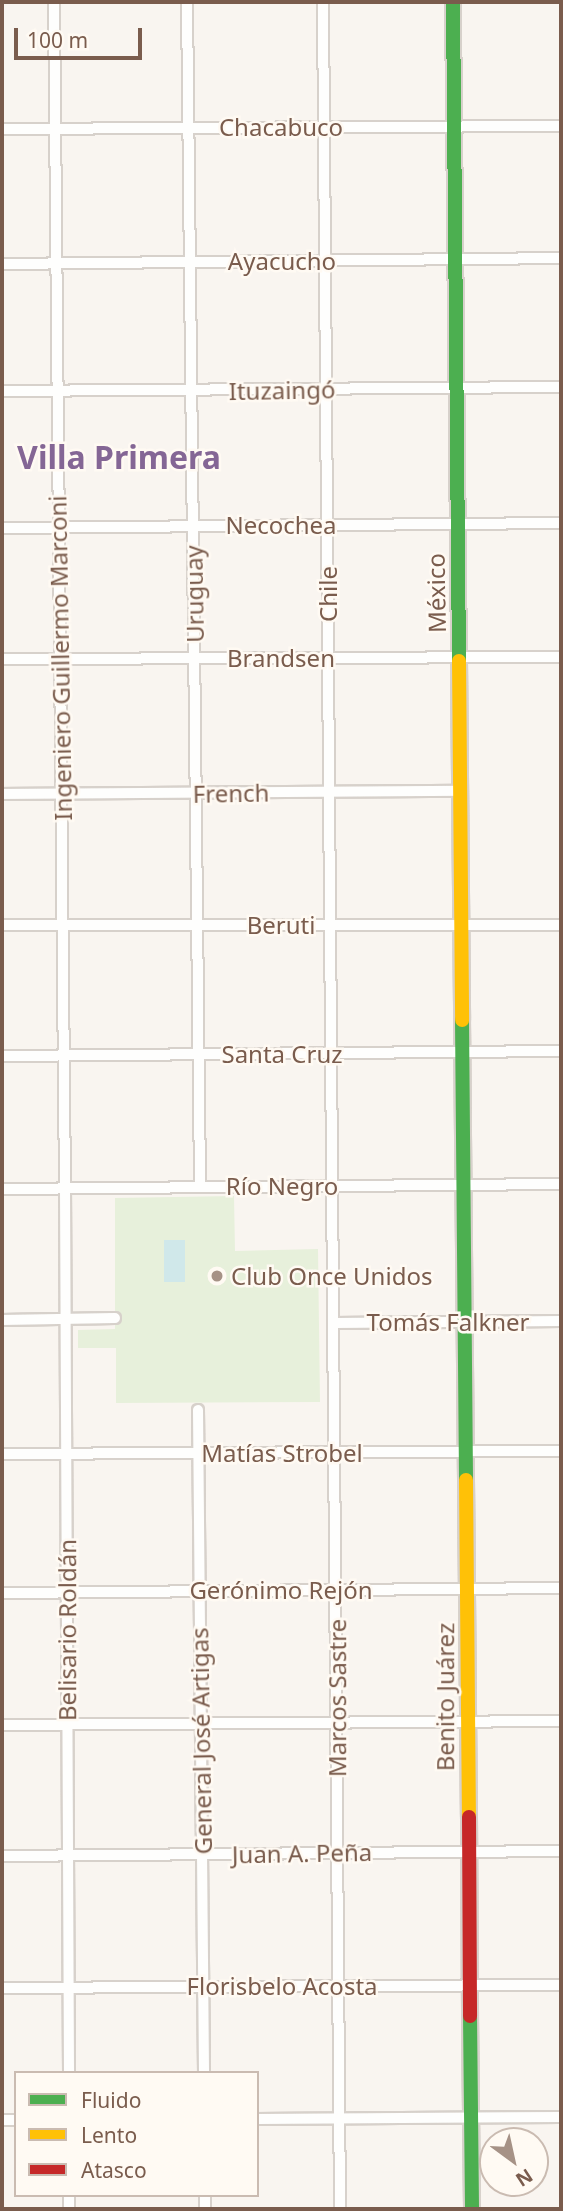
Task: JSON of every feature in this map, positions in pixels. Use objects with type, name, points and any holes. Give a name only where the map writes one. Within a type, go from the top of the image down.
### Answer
[{"type":"street","name":"Ingeniero Guillermo Marconi","points":[[54,2],[65,1188]]},
{"type":"street","name":"Uruguay","points":[[187,2],[200,1187]]},
{"type":"street","name":"Chile","points":[[323,2],[333,1186]]},
{"type":"street","name":"México","points":[[453,2],[465,1184]]},
{"type":"street","name":"Chacabuco","points":[[2,129],[561,126]]},
{"type":"street","name":"Ayacucho","points":[[2,264],[561,258]]},
{"type":"street","name":"Ituzaingó","points":[[2,391],[457,390],[561,387]]},
{"type":"street","name":"Necochea","points":[[2,528],[561,523]]},
{"type":"street","name":"Brandsen","points":[[2,659],[561,657]]},
{"type":"street","name":"French","points":[[2,794],[461,791]]},
{"type":"street","name":"Beruti","points":[[2,925],[561,925]]},
{"type":"street","name":"Santa Cruz","points":[[2,1056],[561,1051]]},
{"type":"street","name":"Benito Juárez","points":[[465,1184],[472,2209]]},
{"type":"street","name":"Río Negro","points":[[2,1189],[561,1184]]},
{"type":"street","name":"Marcos Sastre","points":[[333,1186],[340,2209]]},
{"type":"street","name":"Belisario Roldán","points":[[65,1188],[69,2071]]},
{"type":"street","points":[[2,1320],[115,1318]]},
{"type":"street","name":"Tomás Falkner","points":[[335,1323],[561,1321]]},
{"type":"street","name":"General José Artigas","points":[[198,1410],[204,2071]]},
{"type":"street","name":"Matías Strobel","points":[[2,1454],[561,1451]]},
{"type":"street","name":"Gerónimo Rejón","points":[[2,1593],[561,1588]]},
{"type":"street","points":[[2,1725],[561,1721]]},
{"type":"street","name":"Juan A. Peña","points":[[2,1856],[561,1851]]},
{"type":"street","name":"Florisbelo Acosta","points":[[2,1988],[561,1984]]},
{"type":"street","points":[[259,2119],[561,2117]]},
{"type":"green space","name":"Club Once Unidos","points":[[234,1196],[235,1251],[318,1249],[320,1402],[116,1403],[116,1348],[78,1348],[78,1330],[115,1329],[115,1198]]},
{"type":"water","points":[[164,1240],[185,1240],[185,1282],[164,1282]]},
{"type":"traffic: fast","points":[[453,2],[459,661]]},
{"type":"traffic: fast","points":[[462,1020],[466,1480]]},
{"type":"traffic: fast","points":[[470,2016],[472,2209]]},
{"type":"traffic: slow","points":[[459,661],[462,1020]]},
{"type":"traffic: slow","points":[[466,1480],[469,1817]]},
{"type":"traffic: jam","points":[[469,1817],[470,2016]]},
{"type":"place","name":"Club Once Unidos","points":[[217,1276]]},
{"type":"district","name":"Villa Primera","points":[[119,457]]}]
